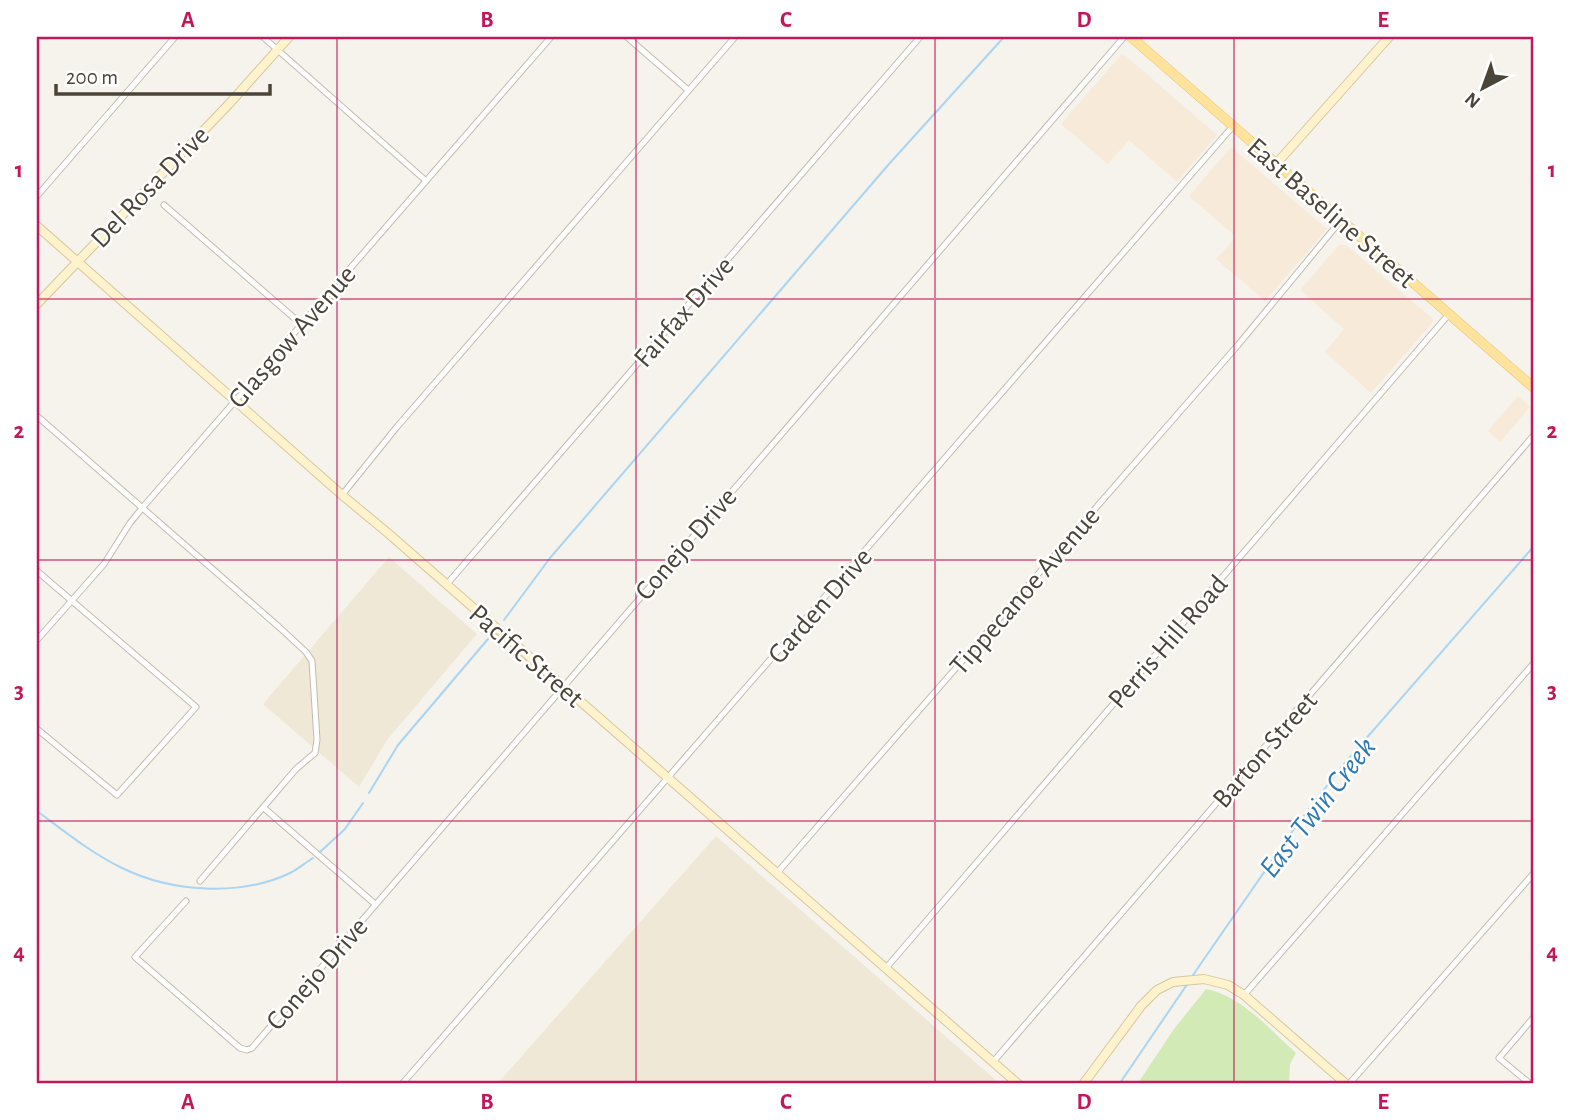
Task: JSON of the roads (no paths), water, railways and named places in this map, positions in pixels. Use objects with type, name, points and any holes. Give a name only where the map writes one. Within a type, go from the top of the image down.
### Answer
[{"type":"main road","name":"East Baseline Street","points":[[1131,37],[1534,388]]},
{"type":"street","points":[[37,196],[175,37]]},
{"type":"street","points":[[263,37],[425,180]]},
{"type":"street","name":"Del Rosa Drive","points":[[37,304],[229,104],[289,37]]},
{"type":"street","name":"Glasgow Avenue","points":[[37,640],[104,564],[143,507],[551,37]]},
{"type":"street","points":[[627,37],[688,90]]},
{"type":"street","points":[[342,495],[388,437],[735,37]]},
{"type":"street","name":"Fairfax Drive","points":[[447,584],[920,37]]},
{"type":"street","name":"Conejo Drive","points":[[186,901],[135,957],[240,1048],[252,1048],[562,685],[1124,37]]},
{"type":"street","points":[[1276,164],[1388,37]]},
{"type":"street","name":"Garden Drive","points":[[403,1083],[1233,126]]},
{"type":"street","points":[[164,205],[301,324]]},
{"type":"street","name":"Tippecanoe Avenue","points":[[777,873],[1238,345],[1342,219]]},
{"type":"street","name":"Pacific Street","points":[[37,226],[243,409],[1017,1083]]},
{"type":"street","name":"Perris Hill Road","points":[[886,968],[1449,314]]},
{"type":"street","points":[[37,416],[306,652],[312,661],[317,740],[315,753],[296,769],[200,881]]},
{"type":"street","name":"Barton Street","points":[[993,1062],[1534,435]]},
{"type":"street","points":[[37,570],[196,707],[117,795],[37,729]]},
{"type":"street","points":[[1244,995],[1534,663]]},
{"type":"street","points":[[264,808],[375,904]]},
{"type":"street","points":[[1084,1083],[1150,996],[1169,984],[1207,980],[1228,985],[1244,995],[1348,1083],[1534,873]]},
{"type":"street","points":[[1529,1083],[1499,1058],[1534,1017]]},
{"type":"waterway","points":[[504,620],[550,558],[889,164],[1004,37]]},
{"type":"waterway","name":"East Twin Creek","points":[[1193,975],[1296,826],[1343,765],[1534,546]]},
{"type":"waterway","points":[[369,793],[398,745],[488,639]]},
{"type":"waterway","points":[[320,852],[345,829],[363,803]]},
{"type":"waterway","points":[[37,811],[89,849],[122,868],[141,876],[184,886],[250,886],[290,873],[313,858]]},
{"type":"waterway","name":"East Twin Creek","points":[[1120,1083],[1188,983]]}]
